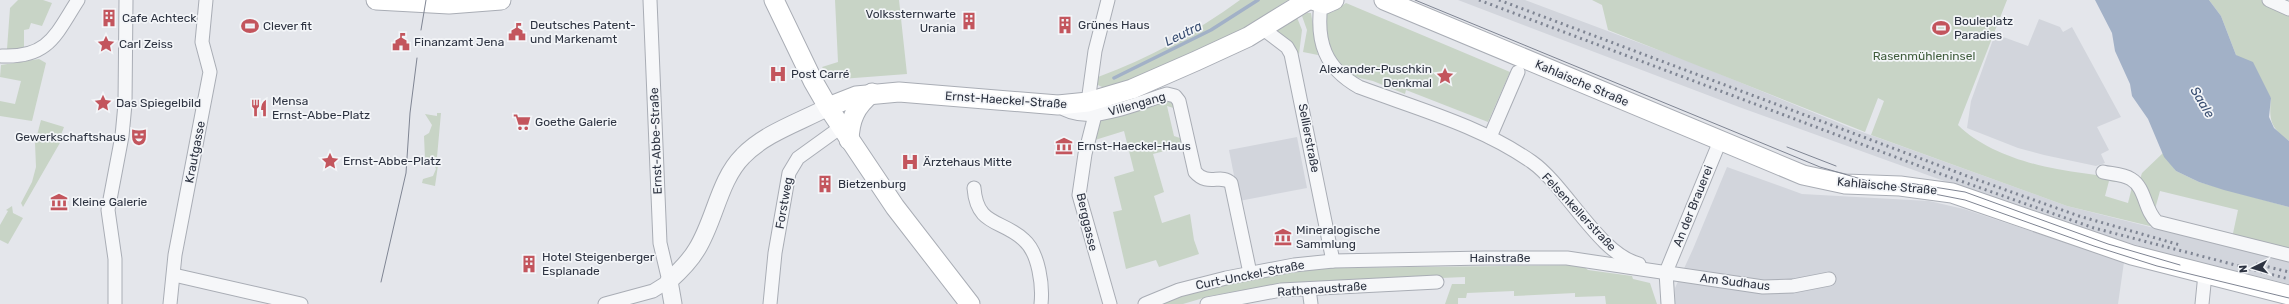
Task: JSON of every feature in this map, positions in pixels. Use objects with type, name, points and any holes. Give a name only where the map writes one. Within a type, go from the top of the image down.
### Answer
[{"type":"main road","points":[[376,0],[449,2],[501,0]]},
{"type":"main road","points":[[774,0],[812,81],[845,134],[895,207],[970,304]]},
{"type":"main road","name":"Kahlaische Straße","points":[[1384,0],[1803,175],[1845,184],[1900,186],[1952,193],[2001,208],[2132,255],[2289,295]]},
{"type":"main road","name":"Ernst-Haeckel-Straße","points":[[828,107],[848,98],[872,93],[922,93],[1091,109],[1196,61],[1319,1]]},
{"type":"main road","points":[[845,134],[851,123],[854,112],[872,93]]},
{"type":"street","points":[[2,56],[29,54],[50,43],[78,0]]},
{"type":"street","points":[[115,304],[115,259],[108,210],[122,136],[127,82],[125,38],[126,0]]},
{"type":"street","name":"Krautgasse","points":[[170,304],[175,255],[210,72],[202,42],[206,0]]},
{"type":"street","name":"Ernst-Abbe-Straße","points":[[650,0],[660,243],[669,281]]},
{"type":"street","name":"Berggasse","points":[[1108,0],[1095,50],[1091,109],[1079,195],[1110,304]]},
{"type":"street","points":[[2269,0],[2289,9]]},
{"type":"street","name":"Felsenkellerstraße","points":[[1319,1],[1318,21],[1322,45],[1330,64],[1343,77],[1360,86],[1490,137],[1533,163],[1612,250],[1630,262],[1666,272]]},
{"type":"street","name":"Sellierstraße","points":[[1262,28],[1287,47],[1291,54],[1333,261]]},
{"type":"street","points":[[1490,137],[1518,72]]},
{"type":"street","name":"Villengang","points":[[1091,109],[1167,94],[1175,96],[1178,101],[1195,172],[1207,181],[1225,180],[1231,184],[1250,273]]},
{"type":"street","points":[[605,304],[653,291],[669,281],[686,264],[697,249],[729,176],[743,155],[766,138],[828,107]]},
{"type":"street","name":"Forstweg","points":[[770,304],[775,253],[789,173],[798,158],[824,137],[845,134]]},
{"type":"street","name":"An der Brauerei","points":[[1666,272],[1720,141]]},
{"type":"street","points":[[2103,172],[2130,179],[2139,186],[2150,214],[2157,222],[2289,255]]},
{"type":"street","points":[[974,188],[977,204],[987,220],[1016,234],[1025,240],[1030,248],[1040,275],[1041,304]]},
{"type":"street","name":"Hainstraße","points":[[1333,261],[1567,258],[1666,272]]},
{"type":"street","name":"Curt-Unckel-Straße","points":[[1145,304],[1186,288],[1250,273],[1333,261]]},
{"type":"street","points":[[1666,272],[1668,304]]},
{"type":"street","name":"Am Sudhaus","points":[[1666,272],[1763,287],[1793,286],[1828,279]]},
{"type":"street","points":[[2202,304],[2205,274]]},
{"type":"street","points":[[174,275],[301,304]]},
{"type":"street","points":[[669,281],[673,304]]},
{"type":"street","name":"Rathenaustraße","points":[[1207,304],[1281,290],[1437,282]]},
{"type":"street","points":[[1309,289],[1311,304]]},
{"type":"shaded area","points":[[1458,0],[1525,0],[1693,63],[1851,128],[2067,206],[2289,262],[2289,284],[2173,256],[2052,220],[1739,107]]},
{"type":"shaded area","points":[[2039,19],[2060,27],[2063,32],[2072,27],[2121,117],[2097,127],[2109,150],[2101,154],[2105,163],[2096,166],[2044,155],[2018,148],[1967,128],[1971,101],[1995,34],[2028,46]]},
{"type":"shaded area","points":[[1297,137],[1307,188],[1239,201],[1229,150]]},
{"type":"shaded area","points":[[1727,167],[1802,194],[1929,201],[1964,209],[2124,262],[2118,304],[1675,304],[1675,288]]},
{"type":"green space","points":[[18,0],[43,0],[52,3],[42,26],[31,23],[29,29],[24,30],[24,50],[7,49],[10,8]]},
{"type":"green space","points":[[835,0],[899,0],[907,74],[841,79],[828,74],[822,67],[838,62]]},
{"type":"green space","points":[[1240,0],[1288,0],[1243,29],[1155,69],[1116,86],[1104,88],[1098,85],[1098,77],[1154,53],[1207,23]]},
{"type":"green space","name":"Rasenmühleninsel","points":[[1592,0],[2007,0],[1958,125],[1968,134],[1991,148],[2017,159],[2057,169],[2114,178],[2116,182],[2109,181],[2105,196],[2128,203],[2132,187],[2126,185],[2132,185],[2158,228],[2067,206],[1871,135],[1884,101],[1878,98],[1865,132],[1608,30],[1602,5]]},
{"type":"green space","points":[[2209,0],[2261,0],[2289,13],[2289,141],[2274,127],[2270,112],[2271,98],[2236,55],[2221,16]]},
{"type":"green space","points":[[1346,3],[1510,72],[1488,122],[1406,90],[1405,94],[1373,81],[1351,76],[1331,55],[1323,14],[1333,12]]},
{"type":"green space","points":[[1307,13],[1311,13],[1318,55],[1303,52],[1307,30],[1302,16]]},
{"type":"green space","points":[[1296,15],[1302,30],[1299,54],[1276,31]]},
{"type":"green space","points":[[39,59],[46,63],[32,121],[0,116],[0,101],[15,104],[21,81],[0,77],[1,65]]},
{"type":"green space","points":[[1168,98],[1175,101],[1177,109],[1167,106],[1174,136],[1183,139],[1184,146],[1153,154],[1164,192],[1154,196],[1162,223],[1190,214],[1194,240],[1199,254],[1159,267],[1156,260],[1126,269],[1113,212],[1122,210],[1114,177],[1134,171],[1124,131],[1095,140],[1099,121],[1105,117]]},
{"type":"green space","points":[[437,113],[441,113],[437,157],[439,158],[435,186],[422,183],[423,179],[433,176],[436,169],[433,162],[425,159],[424,136],[429,133],[432,125],[425,114],[437,116]]},
{"type":"green space","points":[[41,120],[64,127],[59,140],[61,141],[23,207],[21,203],[32,182],[36,167],[35,143]]},
{"type":"green space","points":[[2163,153],[2176,171],[2199,182],[2289,207],[2289,251],[2232,238],[2238,210],[2160,191],[2155,209],[2140,179],[2142,173]]},
{"type":"green space","points":[[12,206],[13,213],[23,218],[8,244],[0,240],[0,225],[8,211],[6,210]]},
{"type":"green space","points":[[1582,265],[1588,270],[1632,276],[1633,279],[1650,283],[1657,304],[1606,304],[1605,296],[1575,297],[1575,293],[1514,296],[1514,291],[1467,293],[1466,298],[1458,298],[1458,304],[1445,304],[1452,284],[1465,284],[1465,277],[1273,285],[1210,296],[1183,304],[1163,304],[1195,291],[1251,279],[1324,268]]},
{"type":"water","name":"Saale","points":[[2095,0],[2209,0],[2221,16],[2236,55],[2253,62],[2271,98],[2269,117],[2274,128],[2289,141],[2289,207],[2224,190],[2199,182],[2176,171],[2164,157],[2148,119],[2132,96],[2130,84],[2115,51],[2112,33]]},
{"type":"waterway","name":"Leutra","points":[[1114,78],[1211,30],[1258,0]]},
{"type":"tram line","points":[[421,30],[426,0]]},
{"type":"tram line","points":[[1415,0],[1820,167],[1868,181],[1965,200],[2094,246],[2157,266],[2289,298]]},
{"type":"tram line","points":[[381,282],[406,173],[410,113],[417,58]]},
{"type":"tram line","points":[[1787,147],[1836,166]]},
{"type":"tram line","points":[[1909,183],[1965,192],[2108,244],[2180,265]]},
{"type":"railway","points":[[1479,0],[1938,173],[2094,228],[2289,279]]},
{"type":"railway","points":[[1499,0],[1975,179],[2079,216],[2180,245]]},
{"type":"railway","points":[[2256,264],[2289,272]]},
{"type":"place","name":"Cafe Achteck","points":[[109,18]]},
{"type":"place","name":"Volkssternwarte Urania","points":[[969,21]]},
{"type":"place","name":"Grünes Haus","points":[[1065,25]]},
{"type":"place","name":"Clever fit","points":[[250,26]]},
{"type":"place","name":"Bouleplatz Paradies","points":[[1941,28]]},
{"type":"place","name":"Deutsches Patent- und Markenamt","points":[[517,32]]},
{"type":"place","name":"Finanzamt Jena","points":[[401,42]]},
{"type":"place","name":"Carl Zeiss","points":[[106,44]]},
{"type":"place","name":"Post Carré","points":[[778,74]]},
{"type":"place","name":"Alexander-Puschkin Denkmal","points":[[1445,76]]},
{"type":"place","name":"Das Spiegelbild","points":[[103,103]]},
{"type":"place","name":"Mensa Ernst-Abbe-Platz","points":[[259,108]]},
{"type":"place","name":"Goethe Galerie","points":[[522,122]]},
{"type":"place","name":"Gewerkschaftshaus","points":[[139,137]]},
{"type":"place","name":"Ernst-Haeckel-Haus","points":[[1064,146]]},
{"type":"place","name":"Ernst-Abbe-Platz","points":[[330,161]]},
{"type":"place","name":"Ärztehaus Mitte","points":[[910,162]]},
{"type":"place","name":"Bietzenburg","points":[[825,184]]},
{"type":"place","name":"Kleine Galerie","points":[[59,202]]},
{"type":"place","name":"Mineralogische Sammlung","points":[[1283,237]]},
{"type":"place","name":"Hotel Steigenberger Esplanade","points":[[529,264]]}]
